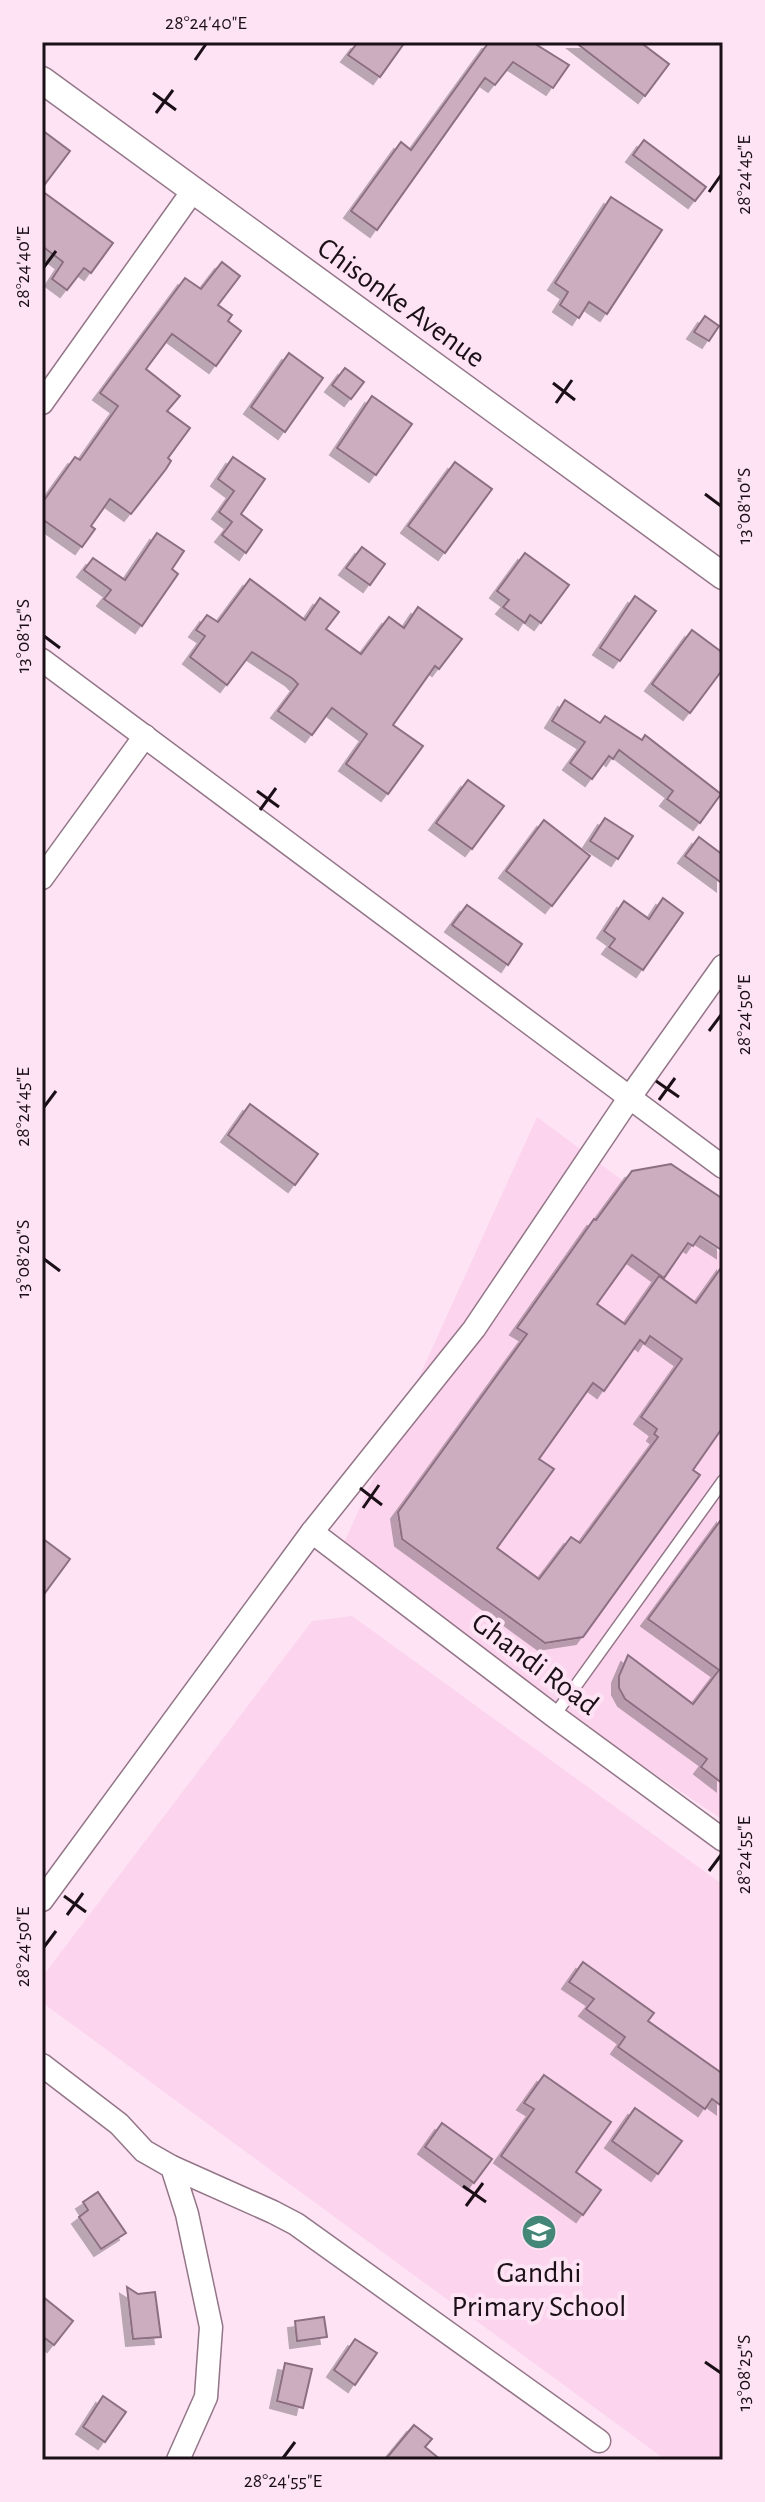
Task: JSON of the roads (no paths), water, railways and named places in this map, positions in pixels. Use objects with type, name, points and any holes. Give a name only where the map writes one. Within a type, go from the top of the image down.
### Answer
[{"type":"street","name":"Chisonke Avenue","points":[[42,80],[723,576]]},
{"type":"street","points":[[42,403],[192,192]]},
{"type":"street","points":[[42,660],[723,1167]]},
{"type":"street","points":[[42,878],[145,736]]},
{"type":"street","points":[[42,1900],[312,1532],[474,1329],[630,1097],[723,966]]},
{"type":"street","name":"Ghandi Road","points":[[312,1532],[723,1840]]},
{"type":"street","points":[[42,2065],[119,2124],[144,2151],[296,2224],[599,2441]]},
{"type":"street","points":[[172,2167],[187,2214],[211,2327],[206,2397],[178,2460]]},
{"type":"lane","points":[[554,1716],[723,1481]]},
{"type":"place","name":"Gandhi Primary School","points":[[539,2232]]}]
